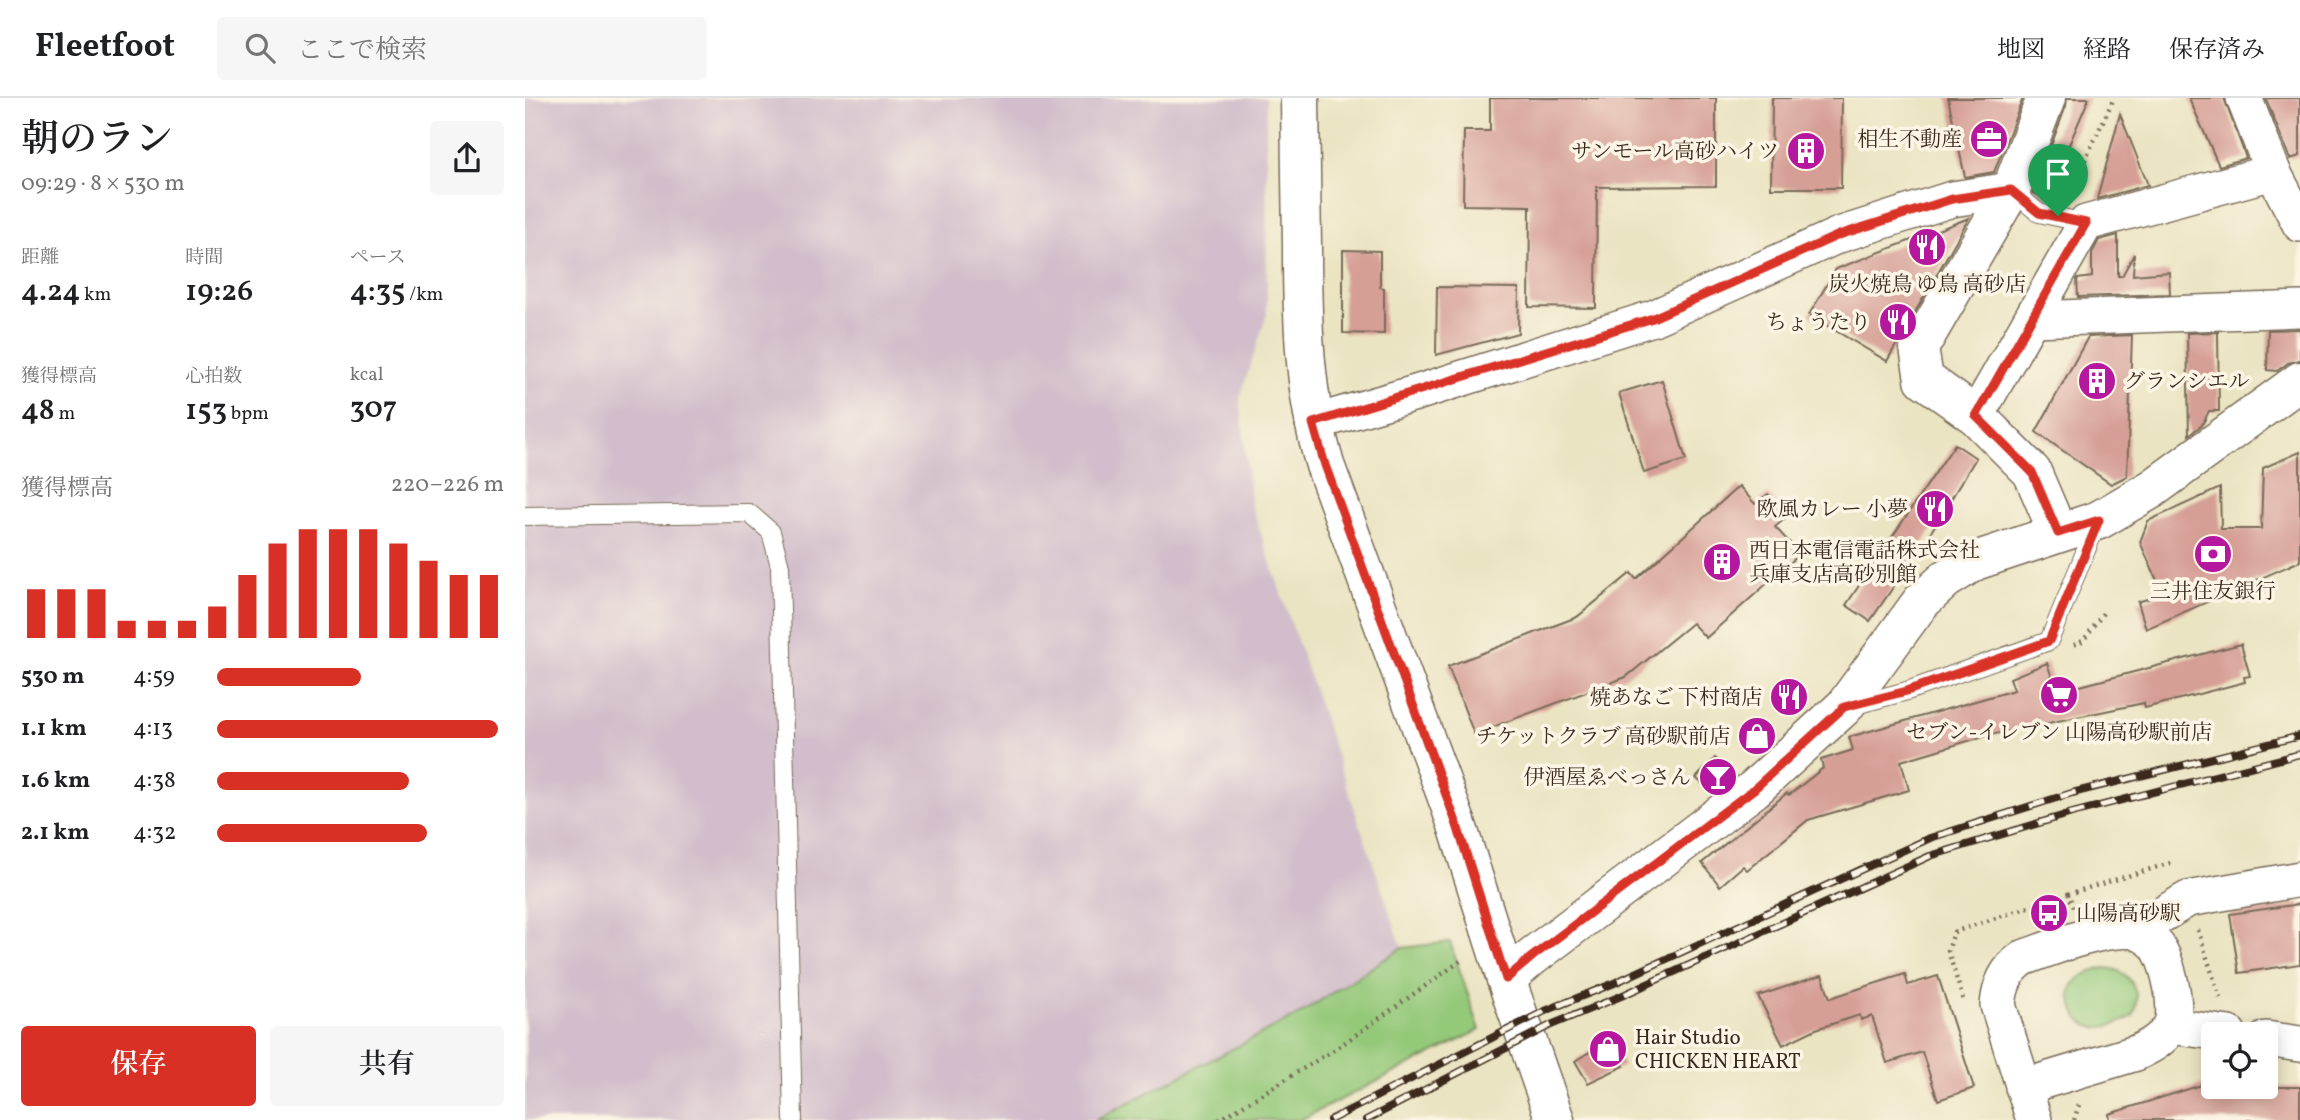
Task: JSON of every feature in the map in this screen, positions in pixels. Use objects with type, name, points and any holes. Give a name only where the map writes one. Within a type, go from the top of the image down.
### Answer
[{"type":"street","points":[[1300,98],[1302,297],[1313,423],[1325,465],[1456,822],[1555,1120]]},
{"type":"street","points":[[2046,98],[2011,190],[1919,348],[1924,379],[1976,416],[2032,472],[2058,533]]},
{"type":"street","points":[[2244,98],[2273,172],[2300,224]]},
{"type":"street","points":[[1976,416],[2086,223],[2273,172]]},
{"type":"street","points":[[1313,423],[1653,318],[1839,235],[1952,199],[2011,190]]},
{"type":"street","points":[[2033,319],[2300,309]]},
{"type":"street","points":[[1506,979],[1754,789],[1844,707],[1920,603],[1946,579],[1975,561],[2099,520],[2152,489],[2300,381]]},
{"type":"street","points":[[2135,931],[2188,899],[2300,879]]},
{"type":"street","points":[[2024,1087],[2136,1053],[2150,1047],[2171,1026],[2175,1002],[2160,950],[2154,942],[2135,931],[2112,931],[2023,958],[2013,965],[2000,988],[1998,1005],[2033,1120]]},
{"type":"street","points":[[2171,1026],[2226,1019]]},
{"type":"street","points":[[2278,1041],[2300,1044]]},
{"type":"lane","points":[[2011,190],[2039,213],[2086,223]]},
{"type":"lane","points":[[525,516],[749,513],[771,532],[781,566],[793,1120]]},
{"type":"lane","points":[[1844,707],[1907,691],[2049,641],[2099,520]]},
{"type":"path","points":[[2072,646],[2083,641],[2104,612]]},
{"type":"path","points":[[2068,894],[2173,862]]},
{"type":"path","points":[[2188,899],[2226,1019]]},
{"type":"path","points":[[1219,1120],[1337,1048],[1463,960]]},
{"type":"shaded area","points":[[525,98],[1266,98],[1267,314],[1240,398],[1251,505],[1402,948],[1298,1015],[1095,1120],[525,1120]]},
{"type":"green space","points":[[1450,942],[1480,1030],[1300,1120],[1095,1120],[1298,1015],[1402,948]]},
{"type":"green space","points":[[2105,968],[2121,973],[2132,984],[2136,1007],[2133,1016],[2116,1024],[2091,1026],[2078,1017],[2071,1000],[2071,990],[2082,977]]},
{"type":"building","points":[[1490,98],[1716,98],[1716,186],[1597,187],[1596,308],[1529,307],[1530,206],[1463,205],[1464,131],[1490,131]]},
{"type":"building","name":"サンモール高砂ハイツ","points":[[1772,98],[1842,98],[1841,188],[1771,188]]},
{"type":"building","points":[[1948,98],[2023,98],[1994,172],[1965,177]]},
{"type":"building","points":[[2067,98],[2089,98],[2046,199],[2033,193]]},
{"type":"building","points":[[2189,98],[2224,98],[2246,158],[2219,166]]},
{"type":"building","points":[[2300,98],[2300,156],[2290,159],[2266,99]]},
{"type":"building","points":[[2120,114],[2148,185],[2097,199],[2110,151]]},
{"type":"building","points":[[1969,218],[1887,361],[1809,315],[1836,269]]},
{"type":"building","points":[[2118,235],[2118,276],[2122,276],[2134,254],[2133,275],[2169,272],[2170,294],[2078,297],[2077,279],[2092,277],[2092,253],[2099,240]]},
{"type":"building","points":[[1343,250],[1380,251],[1380,287],[1384,288],[1384,334],[1343,333]]},
{"type":"building","points":[[1437,287],[1519,288],[1518,333],[1436,355]]},
{"type":"building","points":[[2300,329],[2300,360],[2288,363],[2277,371],[2267,370],[2268,330]]},
{"type":"building","points":[[2218,332],[2219,411],[2209,411],[2202,425],[2189,435],[2187,333]]},
{"type":"building","name":"グランシエル","points":[[2132,335],[2127,476],[2111,484],[2036,432],[2088,337]]},
{"type":"building","points":[[1662,380],[1686,460],[1644,473],[1619,393]]},
{"type":"building","points":[[1955,444],[1976,458],[1931,532],[1870,621],[1846,605]]},
{"type":"building","name":"三井住友銀行","points":[[2300,452],[2300,561],[2146,629],[2138,602],[2163,594],[2140,542],[2148,521],[2220,488],[2221,529],[2261,529],[2263,468]]},
{"type":"building","points":[[1739,486],[1755,504],[1768,494],[1788,516],[1775,527],[1800,554],[1706,638],[1692,623],[1626,677],[1474,734],[1448,666],[1577,617],[1631,573],[1636,579]]},
{"type":"building","points":[[2241,644],[2250,676],[2244,677],[2245,682],[2145,708],[2144,703],[1985,736],[1901,761],[1909,790],[1808,820],[1747,870],[1743,866],[1720,886],[1702,863],[1787,793],[1789,795],[1823,768],[1821,760],[1853,750],[1849,737],[2014,690],[2010,678],[2047,663],[2057,692]]},
{"type":"building","points":[[1715,758],[1734,777],[1712,793],[1696,778]]},
{"type":"building","points":[[2300,904],[2300,964],[2239,973],[2230,914]]},
{"type":"building","points":[[1905,974],[1908,985],[1938,976],[1974,1088],[1938,1100],[1922,1052],[1887,1063],[1872,1016],[1861,1020],[1860,1015],[1816,1029],[1783,1045],[1758,996],[1822,975],[1830,998]]},
{"type":"building","points":[[1609,1040],[1624,1066],[1588,1083],[1575,1061]]},
{"type":"building","points":[[2201,1085],[2201,1099],[2278,1099],[2278,1087],[2300,1087],[2300,1120],[2110,1120],[2109,1114]]},
{"type":"railway","points":[[1330,1120],[1545,1011],[1612,984],[1930,838],[2072,793],[2300,736]]},
{"type":"railway","points":[[1366,1120],[1551,1025],[1930,856],[2072,813],[2300,754]]},
{"type":"place","name":"相生不動産","points":[[1989,139]]},
{"type":"place","name":"サンモール高砂ハイツ","points":[[1806,151]]},
{"type":"place","name":"炭火焼鳥 ゆ鳥 高砂店","points":[[1927,247]]},
{"type":"place","name":"ちょうたり","points":[[1898,322]]},
{"type":"place","name":"グランシエル","points":[[2097,381]]},
{"type":"place","name":"欧風カレー 小夢","points":[[1935,509]]},
{"type":"place","name":"三井住友銀行","points":[[2213,554]]},
{"type":"place","name":"西日本電信電話株式会社 兵庫支店高砂別館","points":[[1722,562]]},
{"type":"place","name":"セブン-イレブン 山陽高砂駅前店","points":[[2059,695]]},
{"type":"place","name":"焼あなご 下村商店","points":[[1789,697]]},
{"type":"place","name":"チケットクラブ 高砂駅前店","points":[[1757,736]]},
{"type":"place","name":"伊酒屋ゑべっさん","points":[[1718,777]]},
{"type":"place","name":"山陽高砂駅","points":[[2049,913]]},
{"type":"place","name":"Hair Studio CHICKEN HEART","points":[[1608,1049]]},
{"type":"route","points":[[2011,190],[2039,213],[2058,216],[2086,223],[1976,416],[2032,472],[2058,533],[2099,520],[2049,641],[1907,691],[1844,707],[1754,789],[1506,979],[1456,822],[1325,465],[1313,423],[1653,318],[1839,235],[1952,199],[2011,190]]}]
